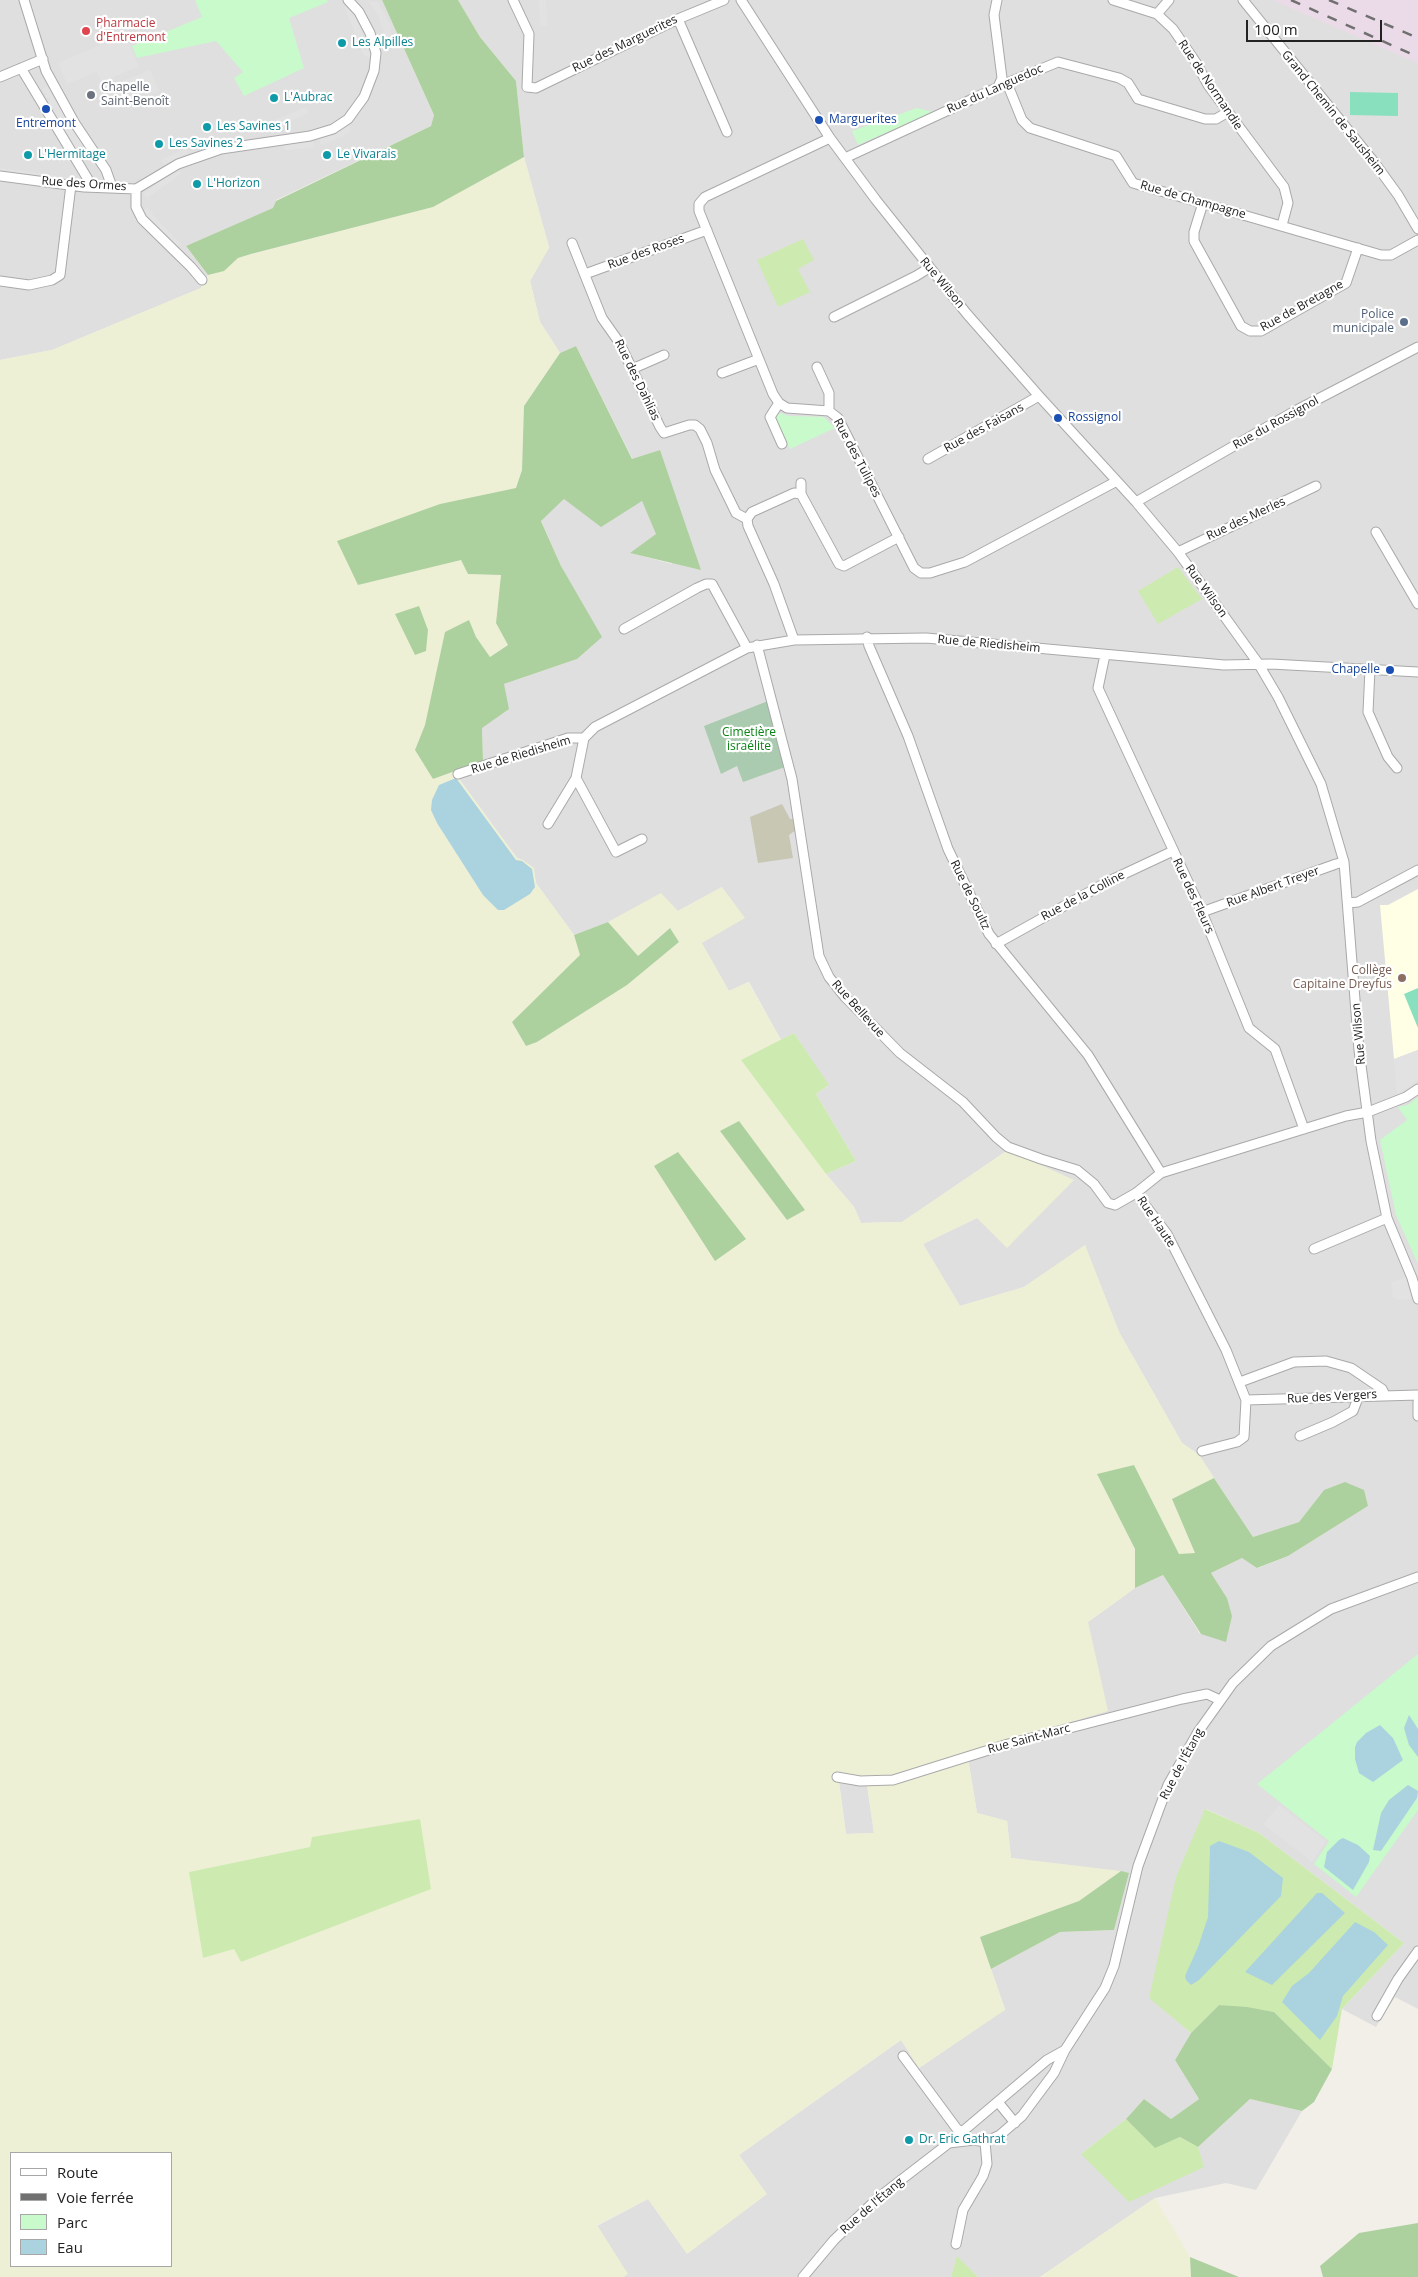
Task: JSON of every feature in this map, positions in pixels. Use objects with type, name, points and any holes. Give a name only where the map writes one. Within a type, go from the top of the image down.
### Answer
[{"type":"street","points":[[24,0],[46,71],[53,86],[106,170],[112,186]]},
{"type":"street","name":"Rue des Ormes","points":[[0,176],[74,186],[112,186],[136,189],[171,168],[211,152],[237,146],[310,136],[333,130],[344,124],[364,97],[372,81],[376,53],[366,23],[348,0]]},
{"type":"street","name":"Rue des Marguerites","points":[[513,0],[529,34],[527,87],[536,88],[678,19],[724,0]]},
{"type":"street","name":"Rue Wilson","points":[[741,0],[830,138],[928,268],[1039,396],[1136,502],[1178,552],[1258,663],[1278,697],[1321,784],[1344,862],[1359,1050],[1371,1141],[1387,1218],[1412,1278],[1418,1299]]},
{"type":"street","points":[[997,0],[994,15],[1002,78],[998,87]]},
{"type":"street","name":"Rue de Normandie","points":[[1113,0],[1157,14],[1173,30],[1228,112],[1284,188],[1288,203],[1282,225]]},
{"type":"street","points":[[1157,14],[1169,0]]},
{"type":"street","name":"Grand Chemin de Sausheim","points":[[1243,0],[1374,162],[1398,195],[1418,229]]},
{"type":"street","points":[[678,19],[727,132]]},
{"type":"street","points":[[0,77],[43,59]]},
{"type":"street","name":"Rue du Languedoc","points":[[845,158],[1054,62],[1124,81],[1128,83],[1136,97],[1209,120],[1216,119],[1228,112]]},
{"type":"street","points":[[21,68],[82,173],[92,186]]},
{"type":"street","name":"Rue de Champagne","points":[[1007,83],[1022,120],[1030,128],[1116,156],[1133,183],[1388,255],[1418,240]]},
{"type":"street","points":[[782,444],[770,417],[779,403],[706,230],[699,212],[699,204],[705,198],[830,138]]},
{"type":"street","points":[[0,281],[29,285],[52,280],[60,275],[74,186],[82,173]]},
{"type":"street","points":[[136,189],[136,207],[142,219],[202,280]]},
{"type":"street","name":"Rue de Bretagne","points":[[1203,203],[1194,232],[1194,240],[1242,326],[1250,331],[1261,331],[1346,284],[1358,248]]},
{"type":"street","name":"Rue des Roses","points":[[585,274],[706,230]]},
{"type":"street","name":"Rue des Dahlias","points":[[572,243],[602,318],[619,342],[664,433],[689,425],[695,425],[700,429],[707,443],[715,470],[736,513],[747,519],[748,526],[774,584],[794,640]]},
{"type":"street","points":[[834,317],[916,276],[928,268]]},
{"type":"street","name":"Rue du Rossignol","points":[[1136,502],[1295,411],[1418,347]]},
{"type":"street","points":[[632,370],[664,355]]},
{"type":"street","points":[[722,373],[759,359]]},
{"type":"street","points":[[817,367],[829,393],[829,410]]},
{"type":"street","name":"Rue des Faisans","points":[[928,459],[1039,396]]},
{"type":"street","name":"Rue des Tulipes","points":[[779,403],[787,408],[829,410],[838,418],[914,568],[921,573],[930,573],[965,562],[1116,480]]},
{"type":"street","points":[[801,483],[801,494],[839,564],[844,566],[899,537]]},
{"type":"street","name":"Rue des Merles","points":[[1178,552],[1316,486]]},
{"type":"street","points":[[747,519],[752,512],[794,493],[801,494]]},
{"type":"street","points":[[1376,532],[1418,604]]},
{"type":"street","points":[[624,630],[702,586],[712,584],[752,647]]},
{"type":"street","name":"Rue de Riedisheim","points":[[548,824],[576,778],[584,738],[595,727],[752,647],[794,640],[867,637],[926,638],[1224,665],[1258,663],[1418,672]]},
{"type":"street","name":"Rue de Soultz","points":[[867,637],[869,646],[908,736],[948,849],[989,934],[1088,1055],[1161,1174]]},
{"type":"street","name":"Rue Bellevue","points":[[752,647],[792,779],[819,956],[829,977],[900,1053],[963,1102],[1008,1147],[1077,1170],[1094,1184],[1108,1204],[1115,1205],[1136,1193]]},
{"type":"street","name":"Rue des Fleurs","points":[[1106,655],[1098,688],[1202,912],[1249,1028],[1275,1048],[1304,1129]]},
{"type":"street","points":[[1370,669],[1368,712],[1388,757],[1396,768]]},
{"type":"street","name":"Rue de Riedisheim","points":[[458,774],[568,738],[584,738]]},
{"type":"street","points":[[576,778],[616,852],[642,839]]},
{"type":"street","name":"Rue de la Colline","points":[[996,944],[1109,881],[1173,851]]},
{"type":"street","name":"Rue Albert Treyer","points":[[1202,912],[1344,862]]},
{"type":"street","points":[[1348,903],[1358,902],[1418,870]]},
{"type":"street","name":"Rue Haute","points":[[1202,1451],[1237,1442],[1244,1437],[1246,1400],[1226,1350],[1167,1234],[1136,1193],[1161,1174],[1346,1116],[1368,1112],[1406,1097],[1418,1089]]},
{"type":"street","points":[[1314,1249],[1387,1218]]},
{"type":"street","points":[[1240,1382],[1294,1362],[1326,1361],[1351,1368],[1382,1389],[1385,1395]]},
{"type":"street","name":"Rue des Vergers","points":[[1246,1400],[1418,1395]]},
{"type":"street","points":[[1300,1436],[1354,1411],[1358,1398]]},
{"type":"street","points":[[1418,1402],[1418,1416]]},
{"type":"street","name":"Rue de l'Étang","points":[[985,2142],[1000,2135],[1015,2123],[1054,2073],[1065,2050],[1105,1988],[1114,1966],[1138,1866],[1168,1785],[1198,1732],[1233,1683],[1271,1646],[1304,1624],[1346,1602],[1418,1577]]},
{"type":"street","name":"Rue Saint-Marc","points":[[837,1777],[860,1781],[893,1780],[1008,1744],[1182,1699],[1207,1694],[1220,1700]]},
{"type":"street","points":[[1377,2016],[1398,1979],[1418,1951]]},
{"type":"street","name":"Rue de l'Étang","points":[[803,2277],[834,2240],[873,2203],[1047,2060],[1065,2050]]},
{"type":"street","points":[[903,2056],[957,2129],[974,2140]]},
{"type":"street","points":[[998,2102],[1015,2123]]},
{"type":"street","points":[[948,2143],[974,2140],[985,2142],[987,2164],[984,2176],[963,2210],[956,2244]]},
{"type":"shaded area","points":[[0,0],[382,0],[434,115],[431,126],[276,200],[274,208],[186,246],[208,275],[201,288],[52,350],[0,360]]},
{"type":"shaded area","points":[[458,0],[1277,0],[1418,62],[1418,2009],[1395,1997],[1376,2027],[1342,2009],[1404,1943],[1259,1833],[1206,1809],[1149,1997],[1191,2033],[1175,2060],[1199,2099],[1171,2119],[1144,2099],[1126,2119],[1081,2154],[1203,2167],[1198,2147],[1250,2099],[1302,2111],[1256,2190],[1226,2183],[1155,2198],[1040,2277],[978,2277],[957,2257],[951,2277],[623,2277],[627,2274],[597,2226],[648,2199],[687,2253],[766,2194],[739,2155],[901,2040],[919,2068],[1005,2009],[991,1969],[1060,1932],[1114,1930],[1129,1873],[1011,1858],[1007,1821],[977,1813],[967,1752],[1088,1622],[1135,1588],[1163,1575],[1200,1634],[1227,1598],[1211,1573],[1242,1558],[1258,1568],[1288,1556],[1368,1506],[1324,1490],[1299,1522],[1253,1537],[1199,1455],[1182,1443],[1119,1332],[1085,1246],[1024,1287],[960,1306],[923,1244],[977,1218],[1008,1150],[902,1222],[861,1223],[854,1207],[826,1174],[856,1161],[816,1094],[828,1086],[794,1033],[781,1040],[749,982],[729,991],[701,943],[722,887],[678,911],[608,922],[574,935],[536,883],[533,868],[517,858],[454,772],[483,761],[482,728],[504,684],[577,659],[561,566],[541,520],[564,499],[642,501],[657,534],[631,553],[672,564],[660,450],[633,460],[576,346],[560,353],[540,322],[530,281],[549,247],[524,157],[516,81],[480,37]]},
{"type":"shaded area","points":[[539,0],[546,0],[547,26],[540,26]]},
{"type":"shaded area","points":[[1418,0],[1418,63],[1275,1]]},
{"type":"shaded area","points":[[368,1],[377,2],[384,13],[390,25],[392,44],[386,40],[378,15]]},
{"type":"shaded area","points":[[344,7],[352,9],[371,55],[370,58],[364,55]]},
{"type":"shaded area","points":[[126,35],[139,66],[102,82],[97,72],[67,84],[58,63]]},
{"type":"shaded area","points":[[150,70],[159,91],[146,96],[143,90],[120,99],[114,85]]},
{"type":"shaded area","points":[[49,86],[91,152],[73,149],[43,100],[49,101],[50,97],[45,97],[46,93],[43,93],[43,89]]},
{"type":"shaded area","points":[[306,107],[309,113],[270,129],[268,123]]},
{"type":"shaded area","points":[[348,125],[352,130],[343,137],[321,145],[319,138],[340,131]]},
{"type":"shaded area","points":[[313,140],[314,147],[285,151],[284,145]]},
{"type":"shaded area","points":[[187,147],[189,152],[164,165],[161,160]]},
{"type":"shaded area","points":[[524,157],[549,248],[530,281],[540,322],[560,353],[524,406],[522,470],[516,488],[440,504],[358,585],[461,560],[468,574],[501,575],[496,623],[508,644],[490,657],[476,637],[425,725],[415,750],[433,779],[454,772],[517,858],[534,868],[536,883],[574,935],[581,955],[512,1022],[526,1046],[537,1042],[627,985],[679,942],[669,928],[638,956],[608,922],[661,893],[678,911],[722,887],[745,918],[702,943],[729,991],[748,982],[781,1040],[741,1060],[826,1174],[854,1207],[861,1223],[902,1222],[1008,1150],[1074,1180],[1007,1248],[977,1218],[923,1244],[960,1306],[1024,1287],[1085,1245],[1119,1332],[1182,1443],[1199,1455],[1214,1478],[1172,1499],[1195,1554],[1179,1554],[1134,1465],[1098,1474],[1135,1550],[1135,1588],[1088,1622],[1108,1711],[967,1753],[977,1813],[1007,1821],[1011,1858],[1121,1871],[1079,1901],[980,1937],[1005,2010],[919,2068],[901,2040],[739,2155],[767,2194],[687,2254],[648,2199],[597,2225],[628,2274],[623,2277],[0,2277],[0,360],[52,350],[201,288],[208,275],[212,275],[238,258],[433,207]],"holes":[[[838,1775],[866,1778],[874,1833],[846,1834]],[[310,1847],[242,1962],[234,1949],[203,1958],[189,1872]]]},
{"type":"shaded area","points":[[0,168],[66,177],[66,180],[0,172]]},
{"type":"shaded area","points":[[179,168],[181,174],[147,198],[143,194]]},
{"type":"shaded area","points":[[147,207],[182,245],[176,248],[149,222],[142,211]]},
{"type":"shaded area","points":[[782,804],[790,819],[794,819],[796,830],[789,835],[793,858],[758,863],[750,817]]},
{"type":"shaded area","name":"Collège Capitaine Dreyfus","points":[[1418,889],[1418,1050],[1394,1059],[1380,905],[1388,905]]},
{"type":"shaded area","points":[[1418,1050],[1418,1080],[1397,1095],[1394,1059]]},
{"type":"shaded area","points":[[1406,1277],[1412,1299],[1399,1300],[1393,1297],[1391,1282]]},
{"type":"shaded area","points":[[838,1775],[866,1778],[874,1833],[846,1834]]},
{"type":"shaded area","points":[[1279,1805],[1326,1841],[1312,1862],[1263,1824]]},
{"type":"shaded area","points":[[1155,2198],[1190,2257],[1191,2277],[1040,2277]]},
{"type":"green space","points":[[195,0],[327,0],[328,2],[289,18],[304,68],[244,96],[234,78],[243,72],[216,41],[137,58],[132,46],[202,17]]},
{"type":"green space","points":[[382,0],[458,0],[480,37],[516,81],[524,157],[433,207],[251,254],[238,258],[224,271],[208,275],[186,246],[273,208],[276,201],[431,126],[434,115]]},
{"type":"green space","points":[[1350,92],[1398,93],[1398,116],[1350,115]]},
{"type":"green space","points":[[917,108],[933,112],[858,145],[852,131]]},
{"type":"green space","points":[[803,239],[814,260],[798,269],[810,292],[778,307],[757,260]]},
{"type":"green space","points":[[576,346],[632,459],[660,450],[701,570],[630,553],[656,534],[642,501],[601,527],[564,499],[541,521],[561,566],[602,637],[577,659],[504,684],[509,709],[482,728],[483,761],[433,779],[415,750],[425,725],[445,632],[469,620],[476,637],[490,657],[508,645],[496,623],[501,575],[468,574],[461,560],[358,585],[337,541],[440,504],[516,488],[522,470],[524,406],[560,353]]},
{"type":"green space","points":[[776,412],[789,416],[824,417],[835,428],[790,449],[775,419]]},
{"type":"green space","points":[[1178,567],[1202,599],[1158,624],[1138,591]]},
{"type":"green space","points":[[419,606],[428,630],[426,651],[415,655],[395,614]]},
{"type":"green space","name":"Cimetière israélite","points":[[768,701],[785,767],[743,782],[737,766],[721,774],[704,726]]},
{"type":"green space","points":[[608,922],[638,956],[670,928],[679,942],[627,985],[537,1042],[526,1046],[512,1022],[580,955],[574,935]]},
{"type":"green space","points":[[1418,988],[1418,1028],[1404,994]]},
{"type":"green space","points":[[794,1033],[829,1085],[816,1094],[856,1161],[826,1174],[741,1060]]},
{"type":"green space","points":[[1418,1097],[1418,1264],[1396,1215],[1380,1140],[1407,1120],[1398,1107],[1408,1105]]},
{"type":"green space","points":[[739,1121],[805,1210],[787,1220],[720,1131]]},
{"type":"green space","points":[[678,1152],[746,1239],[715,1261],[654,1166]]},
{"type":"green space","points":[[1134,1465],[1179,1554],[1195,1553],[1172,1499],[1214,1478],[1253,1537],[1299,1522],[1324,1490],[1345,1482],[1364,1490],[1368,1506],[1288,1556],[1257,1568],[1242,1558],[1211,1573],[1227,1598],[1232,1616],[1226,1642],[1201,1634],[1163,1575],[1135,1588],[1135,1549],[1097,1474]]},
{"type":"green space","points":[[1418,1654],[1418,1810],[1356,1897],[1314,1864],[1329,1841],[1257,1784]]},
{"type":"green space","points":[[1205,1809],[1259,1833],[1404,1943],[1342,2009],[1332,2069],[1274,2012],[1219,2005],[1191,2033],[1149,1998],[1176,1877]]},
{"type":"green space","points":[[420,1819],[431,1889],[241,1962],[234,1949],[203,1958],[189,1872],[310,1847],[312,1837]]},
{"type":"green space","points":[[1121,1871],[1129,1873],[1114,1930],[1060,1932],[991,1969],[980,1937],[1079,1901]]},
{"type":"green space","points":[[1219,2005],[1247,2007],[1274,2012],[1332,2069],[1314,2102],[1302,2111],[1250,2099],[1198,2147],[1180,2137],[1155,2148],[1126,2119],[1144,2099],[1171,2119],[1199,2099],[1175,2060],[1191,2033]]},
{"type":"green space","points":[[1126,2119],[1155,2147],[1180,2137],[1198,2147],[1204,2167],[1129,2202],[1081,2154]]},
{"type":"green space","points":[[1418,2223],[1418,2277],[1323,2277],[1320,2266],[1359,2233]]},
{"type":"green space","points":[[957,2256],[978,2277],[951,2277]]},
{"type":"green space","points":[[1190,2257],[1239,2277],[1191,2277]]},
{"type":"water","points":[[456,778],[516,860],[522,861],[532,869],[535,887],[530,894],[504,910],[498,910],[483,895],[437,823],[431,810],[432,800],[439,785]]},
{"type":"water","points":[[1409,1715],[1418,1729],[1418,1757],[1409,1745],[1404,1728]]},
{"type":"water","points":[[1380,1725],[1393,1738],[1403,1760],[1373,1782],[1359,1773],[1355,1759],[1355,1747],[1357,1742],[1366,1733]]},
{"type":"water","points":[[1408,1785],[1418,1791],[1417,1798],[1381,1851],[1373,1850],[1381,1813],[1389,1800]]},
{"type":"water","points":[[1343,1838],[1358,1845],[1370,1856],[1369,1862],[1353,1890],[1324,1867],[1327,1852]]},
{"type":"water","points":[[1219,1841],[1249,1852],[1283,1878],[1281,1896],[1199,1980],[1191,1985],[1185,1976],[1198,1947],[1208,1917],[1210,1846]]},
{"type":"water","points":[[1317,1893],[1322,1893],[1345,1913],[1272,1985],[1245,1972]]},
{"type":"water","points":[[1355,1922],[1374,1932],[1388,1945],[1343,1996],[1337,2016],[1320,2040],[1282,2002],[1292,1986],[1309,1973]]},
{"type":"railway","points":[[1291,0],[1418,57]]},
{"type":"railway","points":[[1329,0],[1418,38]]},
{"type":"place","name":"Pharmacie d'Entremont","points":[[86,31]]},
{"type":"place","name":"Les Alpilles","points":[[342,43]]},
{"type":"place","name":"Chapelle Saint-Benoît","points":[[91,95]]},
{"type":"place","name":"L'Aubrac","points":[[274,98]]},
{"type":"place","name":"Entremont","points":[[46,109]]},
{"type":"place","name":"Marguerites","points":[[819,120]]},
{"type":"place","name":"Les Savines 1","points":[[207,127]]},
{"type":"place","name":"Les Savines 2","points":[[159,144]]},
{"type":"place","name":"L'Hermitage","points":[[28,155]]},
{"type":"place","name":"Le Vivarais","points":[[327,155]]},
{"type":"place","name":"L'Horizon","points":[[197,184]]},
{"type":"place","name":"Police municipale","points":[[1404,322]]},
{"type":"place","name":"Rossignol","points":[[1058,418]]},
{"type":"place","name":"Chapelle","points":[[1390,670]]},
{"type":"place","name":"Collège Capitaine Dreyfus","points":[[1402,978]]},
{"type":"place","name":"Dr. Eric Gathrat","points":[[909,2140]]}]
